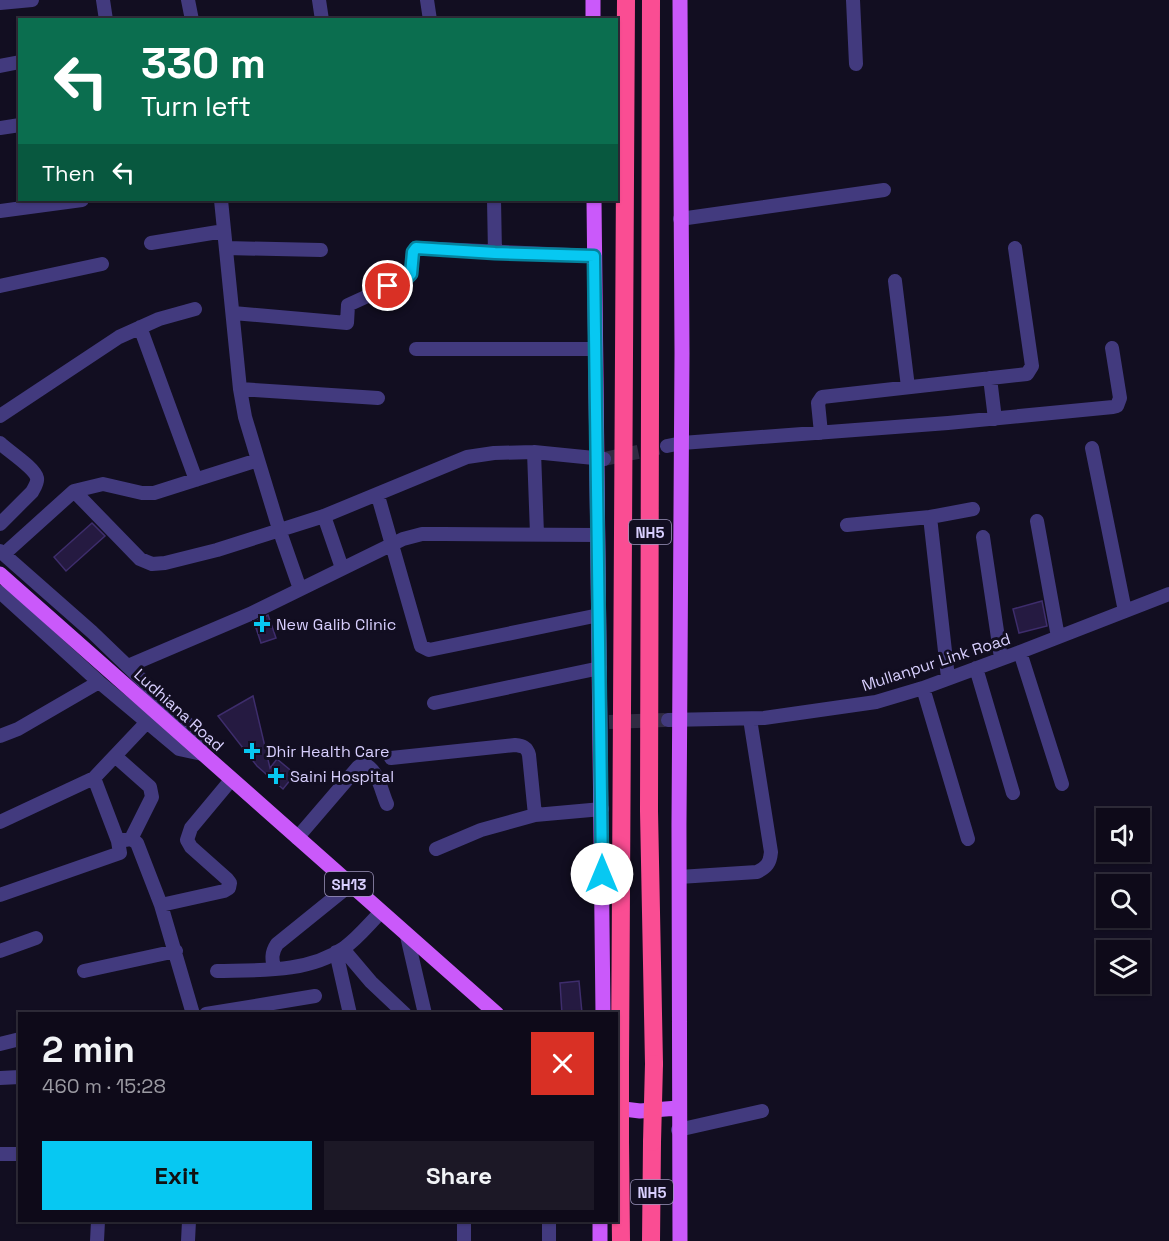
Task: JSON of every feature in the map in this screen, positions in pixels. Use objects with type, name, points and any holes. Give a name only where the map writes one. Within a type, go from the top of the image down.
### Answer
[{"type":"highway","name":"NH5","points":[[621,1241],[626,0]]},
{"type":"highway","name":"NH5","points":[[651,0],[649,811],[654,1064],[651,1241]]},
{"type":"main road","points":[[592,18],[593,0]]},
{"type":"main road","points":[[680,1241],[679,877],[674,720],[674,445],[680,219],[681,1]]},
{"type":"main road","points":[[594,201],[596,349],[601,459],[598,535],[600,668],[605,722],[602,810],[603,1012]]},
{"type":"main road","name":"Ludhiana Road","points":[[0,574],[495,1012]]},
{"type":"main road","points":[[618,1108],[640,1111],[678,1107]]},
{"type":"main road","points":[[600,1222],[600,1241]]},
{"type":"street","points":[[0,3],[32,0]]},
{"type":"street","points":[[103,0],[106,18]]},
{"type":"street","points":[[188,0],[192,18]]},
{"type":"street","points":[[319,0],[322,18]]},
{"type":"street","points":[[427,0],[430,18]]},
{"type":"street","points":[[853,0],[856,64]]},
{"type":"street","points":[[0,66],[18,62]]},
{"type":"street","points":[[0,128],[18,125]]},
{"type":"street","points":[[680,219],[884,190]]},
{"type":"street","points":[[0,211],[75,201]]},
{"type":"street","points":[[221,201],[240,389],[245,417],[300,589]]},
{"type":"street","points":[[494,201],[495,253]]},
{"type":"street","points":[[152,243],[224,231]]},
{"type":"street","points":[[226,248],[321,250]]},
{"type":"street","points":[[233,313],[347,323],[348,305],[407,278],[411,274],[413,252],[416,248],[594,256]]},
{"type":"street","points":[[821,433],[818,403],[822,397],[1027,374],[1032,366],[1015,248]]},
{"type":"street","points":[[0,286],[102,264]]},
{"type":"street","points":[[895,281],[908,387]]},
{"type":"street","points":[[0,416],[119,337],[140,327],[195,309]]},
{"type":"street","points":[[140,327],[196,480]]},
{"type":"street","points":[[674,445],[995,419],[1117,406],[1120,398],[1112,348]]},
{"type":"street","points":[[416,350],[596,349]]},
{"type":"street","points":[[990,378],[995,419]]},
{"type":"street","points":[[240,389],[378,398]]},
{"type":"street","points":[[0,443],[33,471],[37,478],[32,492],[0,524]]},
{"type":"street","points":[[1092,448],[1125,611]]},
{"type":"street","points":[[74,491],[130,550],[140,559],[152,564],[217,550],[324,516],[467,458],[494,453],[534,452],[601,459]]},
{"type":"street","points":[[534,452],[537,534]]},
{"type":"street","points":[[0,592],[99,682],[179,748],[202,754],[196,732],[128,666],[2,552],[74,491],[103,484],[142,493],[154,493],[258,460]]},
{"type":"street","points":[[378,496],[421,646],[424,649],[429,650],[599,615]]},
{"type":"street","points":[[847,525],[930,517],[973,509]]},
{"type":"street","points":[[324,516],[342,568]]},
{"type":"street","points":[[930,517],[948,678]]},
{"type":"street","points":[[1037,520],[1058,637]]},
{"type":"street","points":[[128,666],[215,630],[403,539],[422,534],[598,535]]},
{"type":"street","points":[[983,537],[1000,658]]},
{"type":"street","name":"Mullanpur Link Road","points":[[674,720],[750,718],[837,709],[876,702],[923,688],[1169,594]]},
{"type":"street","points":[[1020,652],[1062,784]]},
{"type":"street","points":[[434,703],[600,668]]},
{"type":"street","points":[[976,668],[1013,793]]},
{"type":"street","points":[[0,736],[18,729],[99,682]]},
{"type":"street","points":[[923,688],[968,839]]},
{"type":"street","points":[[679,877],[757,872],[765,868],[771,860],[750,718]]},
{"type":"street","points":[[0,822],[94,778],[147,722]]},
{"type":"street","points":[[391,758],[523,746],[528,750],[529,755],[535,815]]},
{"type":"street","points":[[0,895],[119,855],[125,840],[152,797],[152,792],[150,787],[115,756]]},
{"type":"street","points":[[297,838],[363,764],[370,766],[374,772],[387,804]]},
{"type":"street","points":[[94,778],[125,840],[137,843],[161,905],[192,1012]]},
{"type":"street","points":[[161,905],[229,888],[230,883],[227,879],[191,847],[188,840],[192,828],[231,780]]},
{"type":"street","points":[[436,849],[481,830],[535,815],[602,810]]},
{"type":"street","points":[[274,969],[273,950],[277,944],[350,885]]},
{"type":"street","points":[[217,971],[301,966],[339,950],[381,912]]},
{"type":"street","points":[[407,936],[425,1012]]},
{"type":"street","points":[[0,951],[36,938]]},
{"type":"street","points":[[339,950],[350,1012]]},
{"type":"street","points":[[339,950],[403,1012]]},
{"type":"street","points":[[84,971],[176,951]]},
{"type":"street","points":[[218,1012],[315,996]]},
{"type":"street","points":[[0,1044],[18,1040]]},
{"type":"street","points":[[0,1078],[18,1077]]},
{"type":"street","points":[[678,1130],[762,1111]]},
{"type":"street","points":[[0,1154],[18,1154]]},
{"type":"street","points":[[97,1241],[98,1222]]},
{"type":"street","points":[[188,1241],[189,1222]]},
{"type":"street","points":[[464,1222],[464,1241]]},
{"type":"street","points":[[549,1222],[549,1241]]},
{"type":"building","points":[[92,523],[105,536],[66,571],[54,557]]},
{"type":"building","points":[[1042,601],[1047,626],[1019,633],[1013,609]]},
{"type":"building","points":[[268,615],[276,638],[261,643],[254,622]]},
{"type":"building","points":[[253,696],[270,768],[277,759],[295,774],[283,789],[257,766],[218,716]]},
{"type":"building","points":[[579,981],[582,1012],[562,1012],[560,983]]},
{"type":"tunnel","points":[[604,459],[667,446]]},
{"type":"tunnel","points":[[609,722],[668,720]]},
{"type":"place","name":"New Galib Clinic","points":[[262,624]]},
{"type":"place","name":"Dhir Health Care","points":[[252,751]]},
{"type":"place","name":"Saini Hospital","points":[[276,776]]},
{"type":"route","points":[[388,286],[411,274],[413,252],[418,247],[495,253],[594,256],[602,874]]}]
